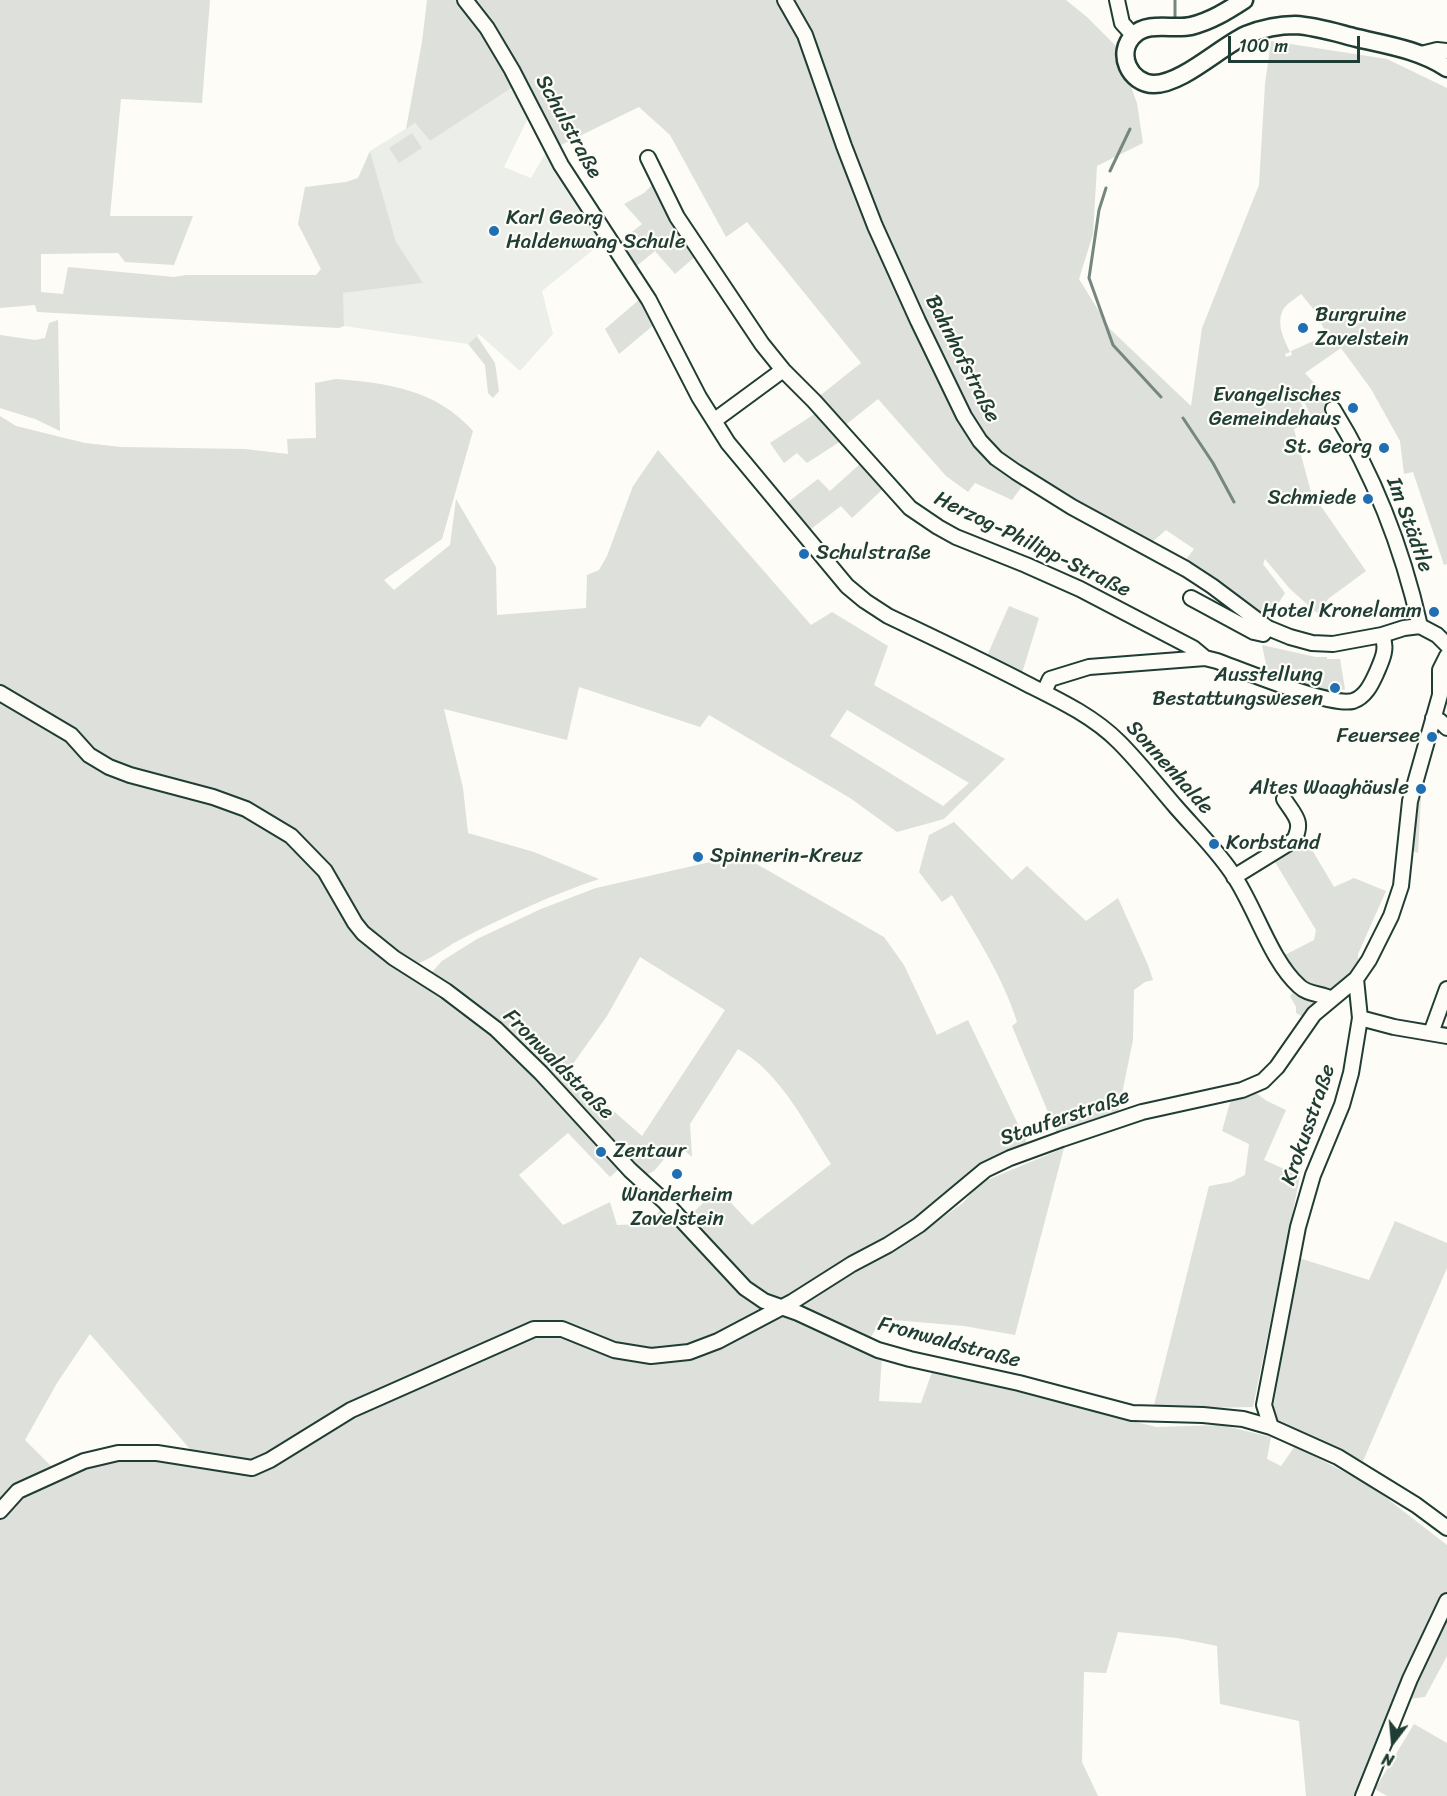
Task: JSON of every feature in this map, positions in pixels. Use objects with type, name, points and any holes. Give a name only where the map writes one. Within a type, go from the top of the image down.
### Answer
[{"type":"main road","points":[[1244,0],[1223,14],[1204,22],[1189,26],[1157,27],[1133,35],[1125,51],[1125,63],[1137,79],[1152,84],[1171,80],[1246,35],[1274,27],[1295,25],[1317,28],[1421,54],[1447,68]]},
{"type":"street","name":"Schulstraße","points":[[465,0],[487,28],[512,69],[561,165],[649,300],[699,397],[728,443],[847,586],[888,616],[1044,692]]},
{"type":"street","name":"Bahnhofstraße","points":[[785,0],[805,35],[844,146],[880,237],[918,321],[959,406],[980,441],[996,458],[1072,507],[1186,569],[1268,628],[1290,637],[1312,643],[1330,644],[1420,626]]},
{"type":"street","points":[[1117,0],[1122,23],[1133,35]]},
{"type":"street","points":[[1421,54],[1437,50],[1447,51]]},
{"type":"street","name":"Herzog-Philipp-Straße","points":[[648,158],[677,217],[762,344],[783,370],[814,401],[910,508],[956,537],[1080,589],[1193,648],[1205,658]]},
{"type":"street","points":[[715,420],[783,370]]},
{"type":"street","name":"Im Städtle","points":[[1333,409],[1379,500],[1398,549],[1420,626]]},
{"type":"street","points":[[1191,598],[1254,632],[1263,634],[1268,628]]},
{"type":"street","points":[[1420,626],[1437,635],[1447,645]]},
{"type":"street","points":[[1044,692],[1050,679],[1089,667],[1205,658],[1297,691],[1346,702],[1362,697],[1372,683],[1382,660],[1386,643],[1382,635]]},
{"type":"street","points":[[1356,980],[1369,960],[1391,916],[1401,886],[1410,801],[1440,695],[1440,670],[1447,656]]},
{"type":"street","name":"Sonnenhalde","points":[[1044,692],[1082,713],[1120,742],[1202,836],[1234,877],[1280,963],[1290,977],[1303,990],[1332,999]]},
{"type":"street","name":"Fronwaldstraße","points":[[0,693],[71,735],[89,755],[109,768],[213,797],[246,809],[291,836],[325,871],[363,933],[496,1029],[541,1073],[630,1170],[664,1201],[745,1287],[764,1301],[798,1313],[878,1350],[910,1359],[1019,1383],[1132,1413],[1203,1415],[1243,1419],[1270,1427],[1338,1456],[1447,1528]]},
{"type":"street","points":[[1434,718],[1447,728]]},
{"type":"street","points":[[1234,877],[1294,840],[1299,831],[1299,822],[1284,799]]},
{"type":"street","name":"Stauferstraße","points":[[0,1511],[18,1491],[84,1461],[118,1453],[157,1453],[252,1468],[270,1460],[351,1410],[534,1329],[562,1329],[614,1350],[651,1356],[689,1352],[718,1341],[782,1308],[919,1225],[985,1170],[1010,1158],[1142,1112],[1242,1090],[1263,1081],[1277,1067],[1314,1014],[1356,980]]},
{"type":"street","name":"Krokusstraße","points":[[1270,1427],[1264,1405],[1298,1227],[1313,1175],[1342,1105],[1351,1073],[1360,1018],[1356,980]]},
{"type":"street","points":[[1431,1033],[1447,989]]},
{"type":"street","points":[[1360,1018],[1394,1027],[1447,1036]]},
{"type":"street","points":[[1243,1419],[1264,1405]]},
{"type":"street","points":[[1363,1796],[1410,1679],[1447,1601]]},
{"type":"shaded area","points":[[0,0],[210,0],[202,103],[121,99],[110,216],[193,216],[174,265],[125,262],[118,253],[41,254],[41,292],[63,294],[68,267],[174,277],[186,275],[316,275],[321,269],[298,224],[305,187],[346,182],[358,178],[370,151],[396,242],[423,283],[343,293],[344,326],[339,328],[37,312],[35,305],[0,308]]},
{"type":"shaded area","points":[[427,0],[455,0],[466,9],[516,85],[430,141],[415,123],[406,129],[422,42]]},
{"type":"shaded area","points":[[470,0],[1066,0],[1116,46],[1137,103],[1143,143],[1097,166],[1093,234],[1079,279],[1110,329],[1191,406],[1202,328],[1259,185],[1265,84],[1271,41],[1387,59],[1447,88],[1447,564],[1444,565],[1413,472],[1404,474],[1400,441],[1371,389],[1341,348],[1305,373],[1321,391],[1300,401],[1310,421],[1294,429],[1311,492],[1366,571],[1328,599],[1317,613],[1290,589],[1265,559],[1263,564],[1285,593],[1267,621],[1184,562],[1194,549],[1166,530],[1151,543],[1031,474],[1012,500],[975,483],[968,492],[946,476],[878,399],[843,427],[817,398],[861,363],[747,222],[726,237],[670,135],[639,107],[555,148]],"holes":[[[1301,294],[1315,311],[1327,335],[1291,351],[1292,355],[1286,357],[1285,354],[1290,352],[1280,321],[1284,308]]]},
{"type":"shaded area","name":"Karl Georg Haldenwang Schule","points":[[516,85],[531,112],[504,167],[531,178],[548,149],[562,177],[603,242],[542,291],[553,334],[520,371],[479,334],[468,344],[344,326],[342,293],[423,283],[396,243],[370,151],[415,123],[430,141]]},
{"type":"shaded area","points":[[412,133],[422,148],[399,163],[389,148]]},
{"type":"shaded area","points":[[654,183],[696,256],[675,274],[655,251],[634,268],[618,243],[642,224],[624,204],[644,193]]},
{"type":"shaded area","points":[[640,299],[655,324],[619,354],[605,329]]},
{"type":"shaded area","points":[[58,320],[60,431],[35,419],[0,408],[0,335],[35,340],[45,338],[49,323]]},
{"type":"shaded area","points":[[477,336],[495,363],[499,391],[493,398],[488,393],[485,365],[468,344]]},
{"type":"shaded area","points":[[336,379],[393,386],[410,391],[444,406],[473,431],[442,539],[384,580],[394,590],[450,545],[456,499],[496,567],[497,615],[586,608],[587,575],[599,570],[607,556],[633,486],[658,450],[811,625],[832,612],[888,646],[874,685],[1005,759],[944,819],[897,832],[850,798],[709,715],[700,727],[579,687],[567,740],[444,709],[463,788],[468,833],[534,852],[599,879],[516,912],[419,963],[390,949],[412,975],[494,1034],[573,1113],[615,1161],[619,1169],[610,1177],[568,1133],[519,1175],[563,1225],[610,1202],[617,1225],[647,1224],[664,1206],[760,1303],[762,1313],[688,1356],[773,1315],[784,1314],[882,1356],[879,1401],[921,1403],[932,1372],[1156,1427],[1221,1425],[1271,1437],[1267,1459],[1281,1466],[1295,1446],[1371,1486],[1447,1545],[1447,1656],[1425,1697],[1394,1701],[1357,1796],[1306,1796],[1299,1721],[1220,1704],[1217,1646],[1177,1638],[1118,1632],[1106,1673],[1084,1672],[1082,1762],[1098,1796],[0,1796],[0,416],[16,426],[85,443],[121,447],[245,449],[288,454],[287,439],[316,438],[315,383]],"holes":[[[847,710],[969,783],[943,806],[830,736]],[[90,1334],[196,1456],[254,1464],[471,1354],[354,1414],[272,1465],[240,1473],[160,1457],[120,1458],[56,1471],[25,1440],[57,1383]]]},
{"type":"shaded area","points":[[1321,393],[1330,413],[1313,419],[1304,402]]},
{"type":"shaded area","points":[[816,413],[841,441],[807,463],[797,453],[784,463],[770,443]]},
{"type":"shaded area","points":[[861,463],[884,488],[852,518],[841,506],[807,532],[784,505],[818,479],[830,491]]},
{"type":"shaded area","points":[[1009,606],[1039,618],[1022,673],[986,658]]},
{"type":"shaded area","points":[[1262,645],[1316,657],[1327,657],[1327,659],[1340,659],[1345,689],[1331,694],[1302,687],[1268,674]]},
{"type":"shaded area","points":[[1416,797],[1421,798],[1418,853],[1408,849]]},
{"type":"shaded area","points":[[954,822],[1012,880],[1027,866],[1086,921],[1118,898],[1153,980],[1145,982],[1134,990],[1133,1040],[1118,1113],[1058,1136],[1012,1026],[1017,1022],[997,973],[952,895],[942,902],[919,872],[929,835]]},
{"type":"shaded area","points":[[1305,838],[1334,887],[1354,878],[1386,891],[1358,954],[1358,966],[1350,977],[1331,994],[1295,981],[1281,957],[1314,940],[1316,930],[1272,857]]},
{"type":"shaded area","points":[[741,855],[884,937],[904,965],[937,1035],[968,1020],[1028,1145],[994,1156],[968,1174],[922,1218],[783,1300],[764,1295],[726,1264],[685,1220],[719,1188],[752,1225],[831,1164],[791,1100],[767,1071],[738,1049],[690,1124],[692,1157],[677,1144],[654,1171],[644,1176],[498,1025],[431,973],[442,961],[477,939],[541,909],[596,888]],"holes":[[[640,957],[725,1010],[642,1136],[568,1071],[607,1016]]]},
{"type":"shaded area","points":[[1298,988],[1321,1003],[1305,1018],[1296,1013],[1296,1007],[1290,996]]},
{"type":"shaded area","points":[[1253,1091],[1286,1110],[1264,1160],[1300,1176],[1253,1407],[1198,1408],[1154,1405],[1209,1186],[1231,1182],[1245,1175],[1249,1144],[1222,1131],[1229,1106],[1232,1099]]},
{"type":"shaded area","points":[[1064,1148],[1015,1335],[964,1326],[882,1319],[869,1340],[804,1309],[801,1305],[865,1261],[902,1246],[963,1203],[980,1183]]},
{"type":"shaded area","points":[[1395,1221],[1447,1243],[1447,1268],[1363,1461],[1287,1428],[1272,1415],[1299,1258],[1369,1280]]},
{"type":"shaded area","points":[[1414,1724],[1447,1743],[1447,1796],[1387,1796],[1375,1789]]},
{"type":"waterway","points":[[1175,0],[1175,21]]},
{"type":"waterway","points":[[1110,171],[1130,129]]},
{"type":"waterway","points":[[1106,188],[1099,210],[1089,278],[1113,345],[1161,397]]},
{"type":"waterway","points":[[1183,418],[1213,463],[1234,502]]},
{"type":"place","name":"Karl Georg Haldenwang Schule","points":[[494,231]]},
{"type":"place","name":"Burgruine Zavelstein","points":[[1303,328]]},
{"type":"place","name":"Evangelisches Gemeindehaus","points":[[1353,408]]},
{"type":"place","name":"St. Georg","points":[[1384,448]]},
{"type":"place","name":"Schmiede","points":[[1368,499]]},
{"type":"place","name":"Schulstraße","points":[[804,554]]},
{"type":"place","name":"Hotel Kronelamm","points":[[1434,612]]},
{"type":"place","name":"Ausstellung Bestattungswesen","points":[[1335,688]]},
{"type":"place","name":"Feuersee","points":[[1432,737]]},
{"type":"place","name":"Altes Waaghäusle","points":[[1421,789]]},
{"type":"place","name":"Korbstand","points":[[1214,844]]},
{"type":"place","name":"Spinnerin-Kreuz","points":[[698,857]]},
{"type":"place","name":"Zentaur","points":[[601,1152]]},
{"type":"place","name":"Wanderheim Zavelstein","points":[[677,1174]]}]
